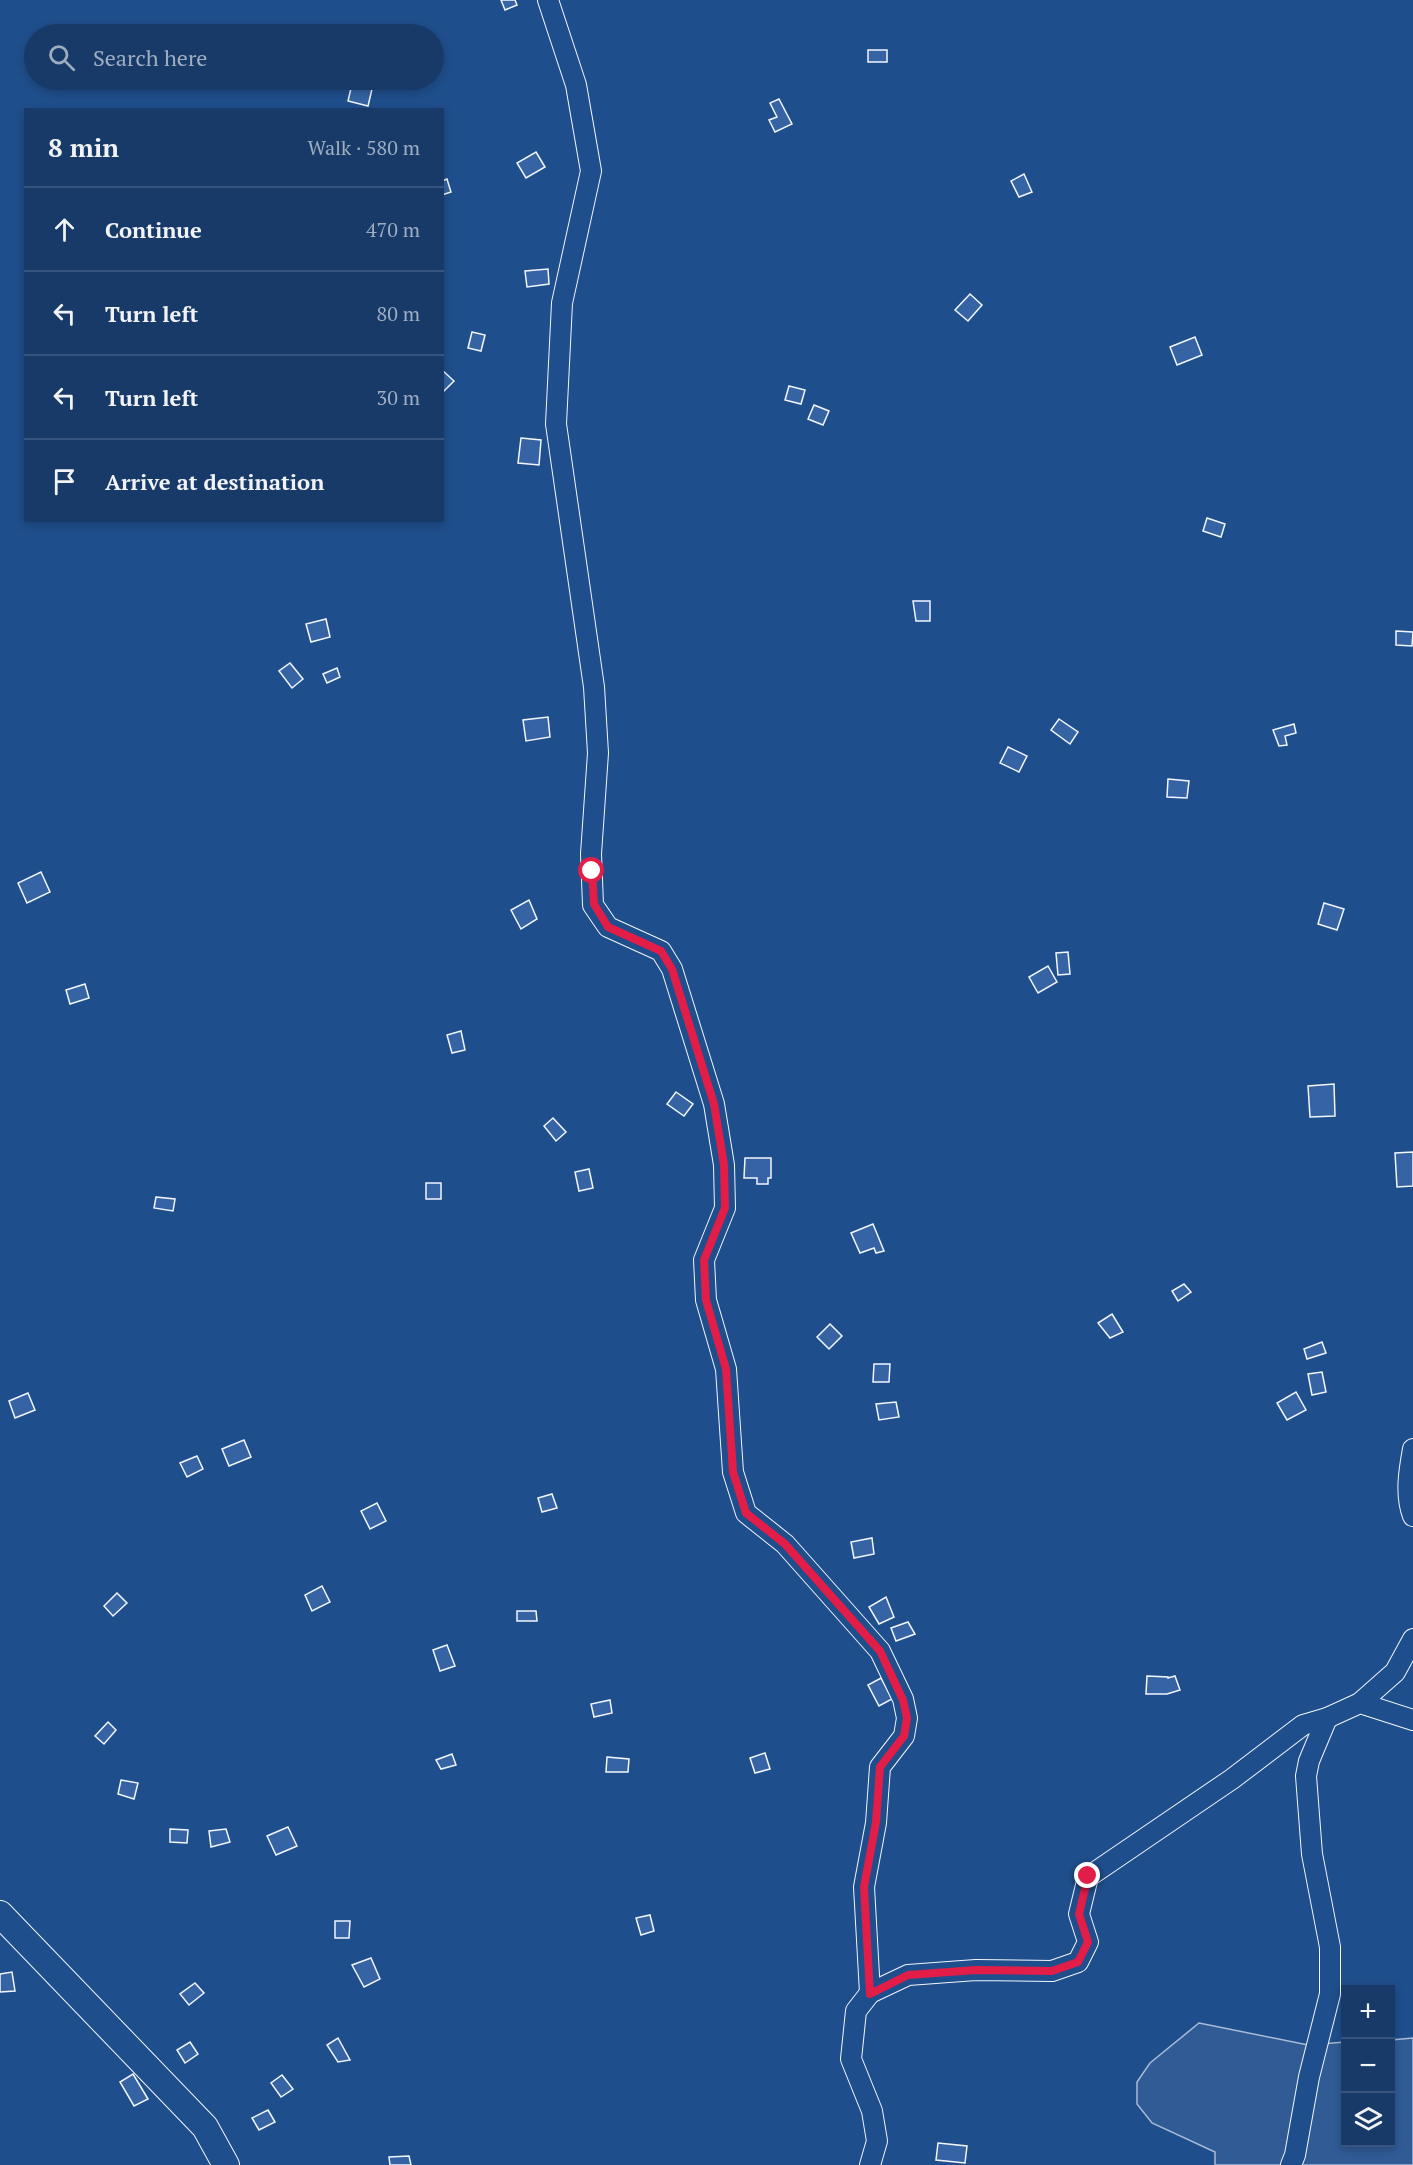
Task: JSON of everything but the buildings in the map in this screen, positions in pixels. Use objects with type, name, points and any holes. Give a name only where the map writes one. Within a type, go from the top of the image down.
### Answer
[{"type":"main road","points":[[0,1914],[205,2127],[226,2165]]},
{"type":"street","points":[[548,0],[576,86],[591,171],[562,303],[556,424],[594,687],[598,753],[591,854],[594,904],[608,927],[661,951],[672,969],[714,1104],[724,1165],[725,1208],[704,1260],[706,1300],[726,1369],[733,1472],[746,1513],[785,1544],[880,1651],[903,1700],[907,1718],[904,1736],[880,1767],[876,1822],[864,1887],[870,1994]]},
{"type":"street","points":[[1413,1449],[1408,1472],[1409,1506],[1413,1516]]},
{"type":"street","points":[[870,2165],[877,2141],[872,2111],[851,2059],[856,2011],[870,1994],[908,1975],[976,1970],[1052,1971],[1078,1962],[1088,1942],[1079,1914],[1088,1876],[1232,1779],[1303,1725],[1327,1718],[1360,1703],[1395,1672],[1413,1639]]},
{"type":"street","points":[[1360,1703],[1413,1720]]},
{"type":"street","points":[[1291,2165],[1309,2077],[1330,1994],[1330,1947],[1312,1854],[1306,1776],[1309,1761],[1327,1718]]},
{"type":"shaded area","points":[[1199,2023],[1308,2045],[1341,2042],[1341,2147],[1395,2147],[1395,2040],[1413,2038],[1413,2165],[1215,2165],[1215,2152],[1152,2123],[1137,2104],[1137,2082],[1150,2063]]},
{"type":"route","points":[[592,871],[594,904],[608,927],[661,951],[672,969],[714,1104],[724,1165],[725,1208],[704,1260],[706,1300],[726,1369],[733,1472],[746,1513],[785,1544],[880,1651],[903,1700],[907,1718],[904,1736],[880,1767],[876,1822],[864,1887],[870,1994],[908,1975],[976,1970],[1052,1971],[1078,1962],[1088,1942],[1079,1914],[1088,1876]]}]
